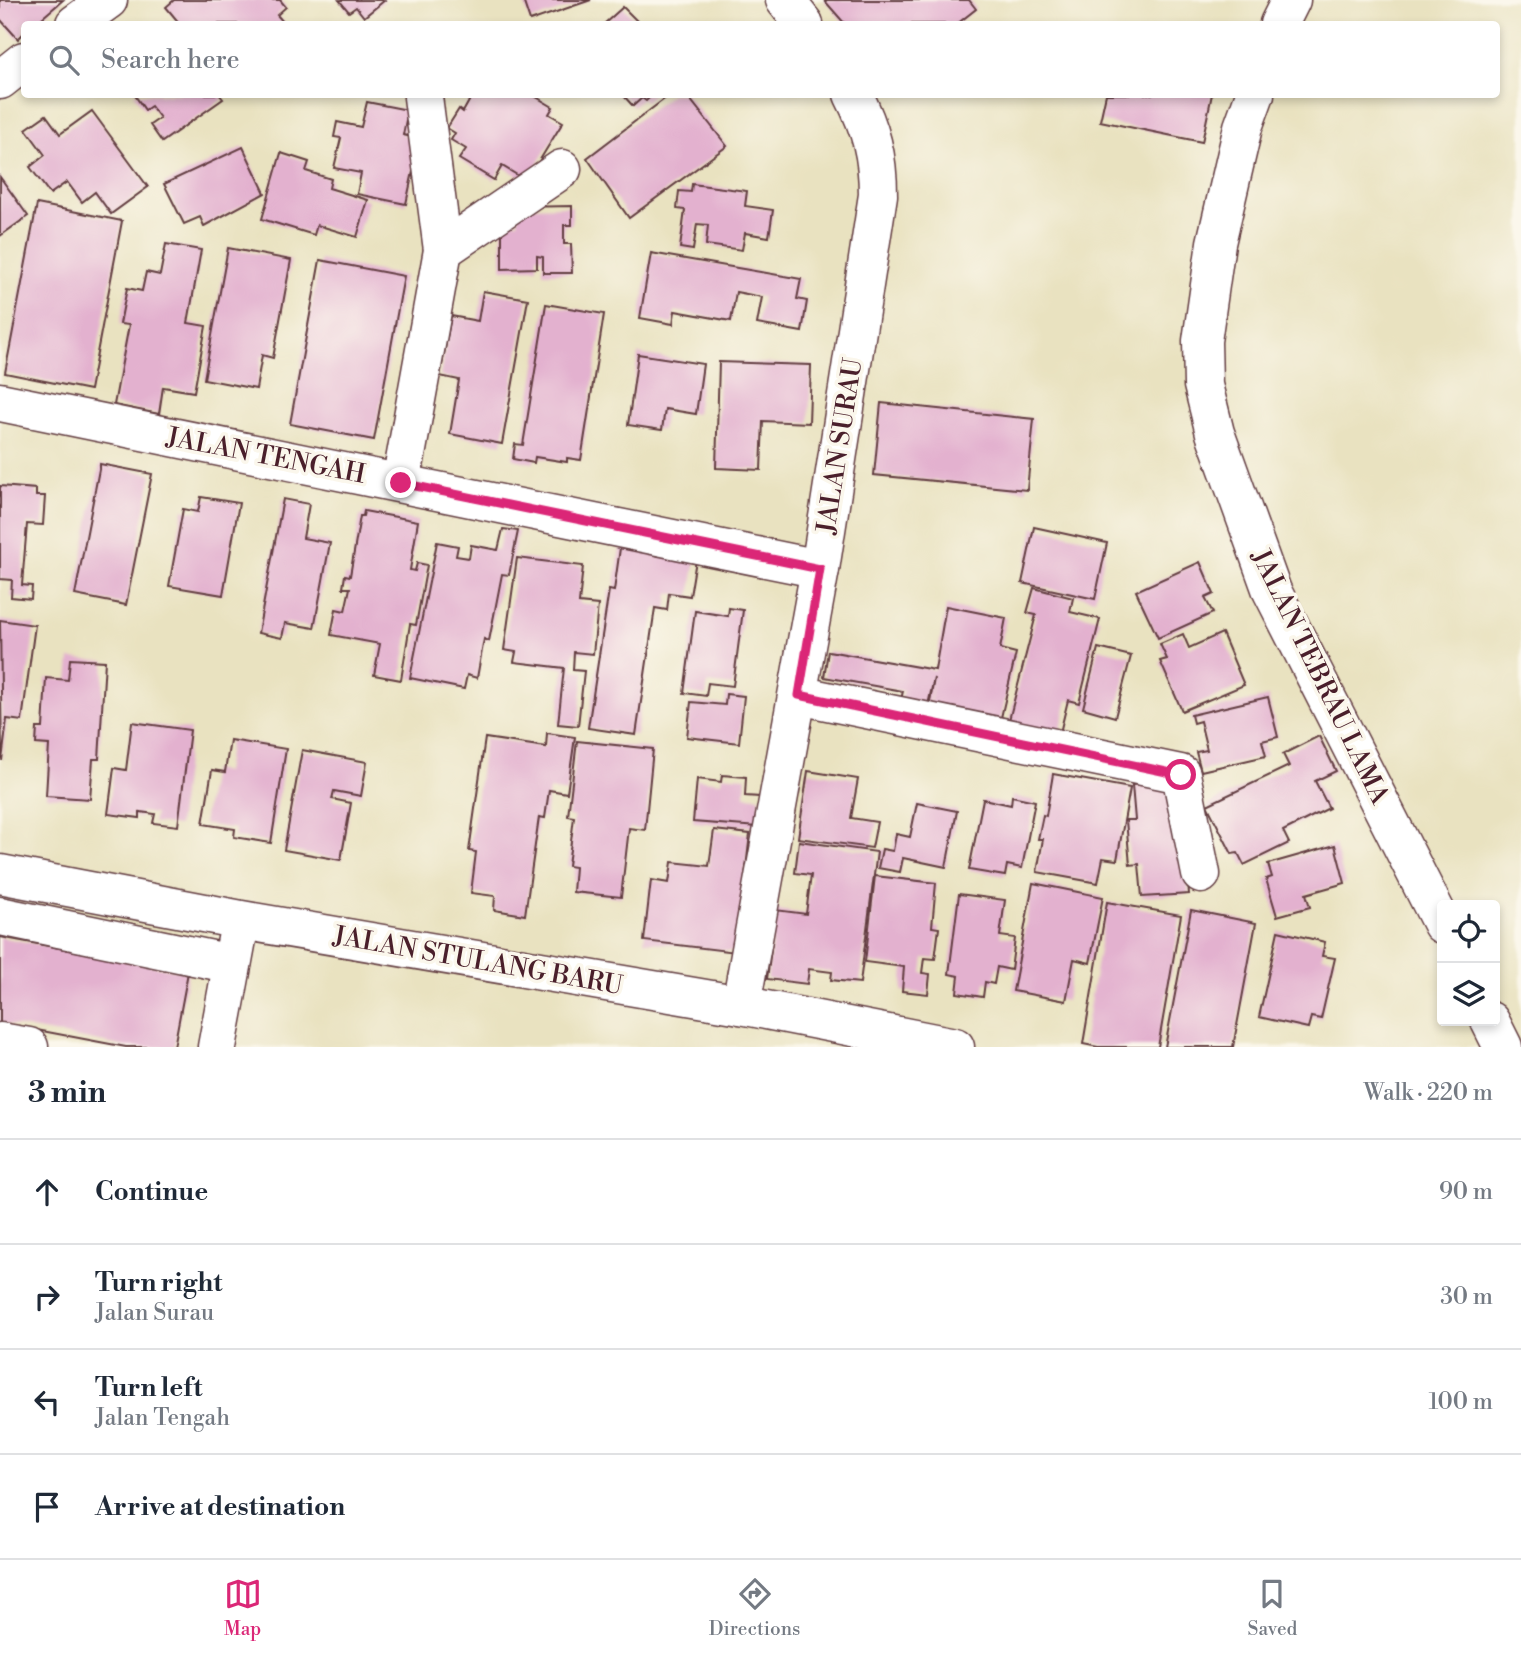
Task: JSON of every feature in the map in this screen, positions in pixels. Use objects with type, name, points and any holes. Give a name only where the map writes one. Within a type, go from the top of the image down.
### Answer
[{"type":"street","points":[[79,21],[108,0]]},
{"type":"street","points":[[785,0],[801,21]]},
{"type":"street","points":[[1280,21],[1291,0]]},
{"type":"street","points":[[0,80],[21,63]]},
{"type":"street","points":[[401,483],[443,250],[423,98]]},
{"type":"street","name":"JALAN SURAU","points":[[741,1006],[799,695],[878,195],[875,149],[855,98]]},
{"type":"street","name":"JALAN TEBRAU LAMA","points":[[1254,98],[1243,127],[1216,243],[1202,341],[1203,385],[1214,433],[1272,591],[1437,914]]},
{"type":"street","points":[[443,250],[562,169]]},
{"type":"street","name":"JALAN TENGAH","points":[[0,402],[820,569]]},
{"type":"street","points":[[799,695],[1181,775],[1200,874]]},
{"type":"street","name":"JALAN STULANG BARU","points":[[0,874],[241,920],[741,1006],[877,1039],[955,1047]]},
{"type":"street","points":[[0,916],[232,964]]},
{"type":"street","points":[[217,1047],[241,920]]},
{"type":"street","points":[[1492,1026],[1503,1047]]},
{"type":"street","points":[[0,1042],[29,1047]]},
{"type":"building","points":[[0,0],[63,0],[38,21],[21,21],[21,36],[18,39],[0,19]]},
{"type":"building","points":[[174,0],[280,0],[286,7],[277,15],[282,21],[178,21],[166,7]]},
{"type":"building","points":[[339,0],[385,0],[364,17],[356,7],[349,12]]},
{"type":"building","points":[[523,0],[591,0],[530,21]]},
{"type":"building","points":[[824,0],[969,0],[976,9],[961,21],[842,21]]},
{"type":"building","points":[[623,7],[637,21],[607,21]]},
{"type":"building","points":[[137,98],[223,99],[162,142],[150,125],[160,118],[151,106],[145,110]]},
{"type":"building","points":[[471,98],[538,98],[553,107],[549,114],[563,122],[527,181],[502,166],[494,180],[459,159],[466,149],[451,140],[455,133],[447,128],[459,109],[463,112]]},
{"type":"building","points":[[626,98],[642,98],[633,106]]},
{"type":"building","points":[[666,98],[689,98],[727,146],[629,218],[587,158]]},
{"type":"building","points":[[1105,98],[1211,98],[1202,142],[1100,121]]},
{"type":"building","points":[[367,102],[408,110],[403,135],[420,139],[406,204],[357,194],[361,173],[334,168],[341,138],[334,137],[337,122],[361,127]]},
{"type":"building","points":[[92,111],[148,187],[111,214],[95,192],[82,202],[67,182],[50,194],[30,167],[45,155],[26,129],[46,115],[60,134]]},
{"type":"building","points":[[243,147],[265,193],[204,226],[200,217],[184,224],[164,184]]},
{"type":"building","points":[[281,153],[309,162],[306,171],[331,179],[329,188],[368,200],[357,237],[317,225],[314,235],[262,219]]},
{"type":"building","points":[[0,177],[28,216],[0,236]]},
{"type":"building","points":[[692,184],[747,191],[745,206],[773,210],[769,237],[745,233],[742,250],[706,245],[708,225],[697,224],[693,250],[680,248],[685,210],[677,209],[679,191],[691,192]]},
{"type":"building","points":[[37,204],[122,221],[90,390],[5,373]]},
{"type":"building","points":[[572,206],[572,225],[564,225],[564,244],[571,244],[572,273],[543,273],[543,257],[537,256],[537,268],[502,269],[502,223],[518,222],[518,207]]},
{"type":"building","points":[[166,244],[201,250],[188,323],[206,326],[194,392],[163,387],[159,414],[114,405],[129,325],[120,324],[127,288],[142,291],[146,272],[160,275]]},
{"type":"building","points":[[228,248],[291,260],[273,358],[262,355],[256,389],[204,379]]},
{"type":"building","points":[[651,253],[801,279],[797,299],[807,301],[802,332],[757,324],[762,297],[736,292],[731,321],[675,311],[673,324],[640,318]]},
{"type":"building","points":[[320,260],[404,276],[374,440],[290,424]]},
{"type":"building","points":[[483,291],[528,299],[502,444],[450,434],[459,380],[440,376],[451,316],[478,321]]},
{"type":"building","points":[[546,304],[604,314],[581,460],[567,458],[567,462],[535,457],[534,463],[513,459],[515,444],[523,445]]},
{"type":"building","points":[[638,354],[703,364],[696,414],[665,409],[662,430],[628,425]]},
{"type":"building","points":[[719,362],[811,365],[809,423],[763,421],[761,470],[716,468]]},
{"type":"building","points":[[881,403],[1034,419],[1027,490],[874,475]]},
{"type":"building","points":[[100,464],[152,474],[126,605],[75,595]]},
{"type":"building","points":[[0,486],[36,489],[36,496],[45,496],[43,525],[27,524],[22,585],[32,586],[31,599],[11,597],[12,580],[0,579]]},
{"type":"building","points":[[201,497],[239,503],[223,595],[169,586],[183,509],[198,512]]},
{"type":"building","points":[[283,499],[309,504],[303,538],[330,543],[314,628],[285,623],[282,638],[258,633]]},
{"type":"building","points":[[364,511],[418,521],[410,570],[415,571],[417,563],[427,565],[416,625],[410,624],[401,680],[374,675],[380,644],[331,635],[336,609],[345,611],[350,588],[343,588],[345,575],[350,576],[360,516],[363,516]]},
{"type":"building","points":[[1034,527],[1107,543],[1095,599],[1022,583]]},
{"type":"building","points":[[503,529],[518,531],[509,575],[502,574],[489,641],[484,639],[477,678],[467,675],[464,689],[410,678],[437,542],[458,546],[456,556],[469,558],[471,545],[498,550]]},
{"type":"building","points":[[620,548],[696,560],[690,596],[669,593],[667,610],[655,608],[636,735],[588,728],[609,590],[614,591]]},
{"type":"building","points":[[517,558],[583,566],[579,603],[598,605],[593,654],[574,652],[573,670],[584,671],[578,726],[558,724],[564,668],[514,662],[516,652],[504,650]]},
{"type":"building","points":[[1200,562],[1214,594],[1205,598],[1213,613],[1158,638],[1136,591]]},
{"type":"building","points":[[1034,588],[1073,598],[1070,612],[1100,619],[1079,703],[1068,700],[1059,737],[1008,724],[1036,615],[1027,613]]},
{"type":"building","points":[[946,606],[1006,618],[1000,649],[1016,653],[1000,722],[929,708],[934,678],[928,705],[901,700],[903,691],[824,677],[828,651],[935,670]]},
{"type":"building","points":[[729,608],[743,610],[733,686],[708,683],[706,696],[684,693],[695,611],[728,616]]},
{"type":"building","points":[[0,620],[35,625],[22,721],[7,719],[2,761]]},
{"type":"building","points":[[1222,633],[1244,685],[1182,711],[1160,661],[1167,659],[1160,644],[1183,634],[1189,648]]},
{"type":"building","points":[[1098,648],[1131,656],[1115,717],[1083,708]]},
{"type":"building","points":[[70,659],[105,661],[99,759],[93,759],[90,799],[46,796],[49,745],[36,744],[37,728],[43,728],[46,678],[68,680]]},
{"type":"building","points":[[726,694],[744,696],[739,743],[687,737],[691,702],[725,705]]},
{"type":"building","points":[[1268,697],[1278,737],[1262,741],[1266,756],[1201,771],[1196,752],[1207,750],[1200,721],[1193,723],[1191,715]]},
{"type":"building","points":[[132,722],[190,730],[178,826],[153,823],[155,814],[140,812],[140,818],[108,814],[114,768],[126,770]]},
{"type":"building","points":[[547,733],[575,737],[567,793],[549,790],[545,818],[539,817],[525,915],[494,910],[495,896],[471,893],[476,852],[469,851],[485,738],[546,747]]},
{"type":"building","points":[[1319,736],[1336,771],[1315,781],[1329,808],[1283,831],[1289,843],[1244,865],[1238,853],[1232,854],[1207,805],[1289,766],[1283,754]]},
{"type":"building","points":[[230,740],[286,749],[271,843],[234,837],[235,829],[203,824],[212,770],[225,772]]},
{"type":"building","points":[[577,741],[653,749],[645,830],[629,828],[621,897],[573,892],[575,867],[568,866],[574,817],[568,816]]},
{"type":"building","points":[[302,750],[367,762],[361,796],[334,791],[332,799],[351,803],[341,860],[284,850]]},
{"type":"building","points":[[808,771],[858,779],[851,818],[877,822],[872,848],[798,838]]},
{"type":"building","points":[[1053,774],[1130,788],[1117,860],[1103,858],[1098,883],[1037,872],[1043,839],[1038,839],[1043,815],[1046,816]]},
{"type":"building","points":[[722,775],[746,777],[745,796],[760,797],[758,827],[693,822],[697,779],[721,782]]},
{"type":"building","points":[[1178,781],[1189,894],[1142,897],[1139,864],[1130,865],[1126,820],[1135,820],[1132,785]]},
{"type":"building","points":[[1012,796],[1035,801],[1022,868],[1007,865],[1005,876],[969,870],[983,799],[1011,805]]},
{"type":"building","points":[[917,803],[957,811],[946,867],[903,858],[900,872],[878,868],[882,849],[893,851],[896,834],[910,837]]},
{"type":"building","points":[[714,830],[750,834],[736,952],[644,941],[651,880],[669,883],[672,862],[709,866]]},
{"type":"building","points":[[799,841],[877,852],[860,983],[831,980],[832,972],[809,969],[807,984],[767,979],[776,910],[806,914],[811,875],[795,873]]},
{"type":"building","points":[[1335,845],[1345,883],[1306,894],[1310,907],[1277,916],[1266,879],[1272,877],[1268,864]]},
{"type":"building","points":[[875,876],[936,883],[932,927],[939,928],[935,959],[924,958],[922,973],[930,974],[928,994],[902,991],[904,967],[865,962]]},
{"type":"building","points":[[1033,883],[1103,897],[1090,963],[1074,959],[1066,1001],[1013,991]]},
{"type":"building","points":[[959,894],[1005,900],[1000,936],[1015,938],[1011,970],[997,967],[994,984],[985,982],[983,997],[957,993],[959,976],[949,974]]},
{"type":"building","points":[[1107,902],[1181,915],[1158,1047],[1098,1047],[1083,1044]]},
{"type":"building","points":[[1191,910],[1256,923],[1233,1047],[1165,1047]]},
{"type":"building","points":[[1278,931],[1325,942],[1322,956],[1335,958],[1321,1019],[1311,1017],[1308,1028],[1259,1017]]},
{"type":"building","points":[[0,937],[188,972],[174,1047],[126,1047],[0,1023]]},
{"type":"route","points":[[401,483],[820,569],[799,695],[1181,775]]}]
